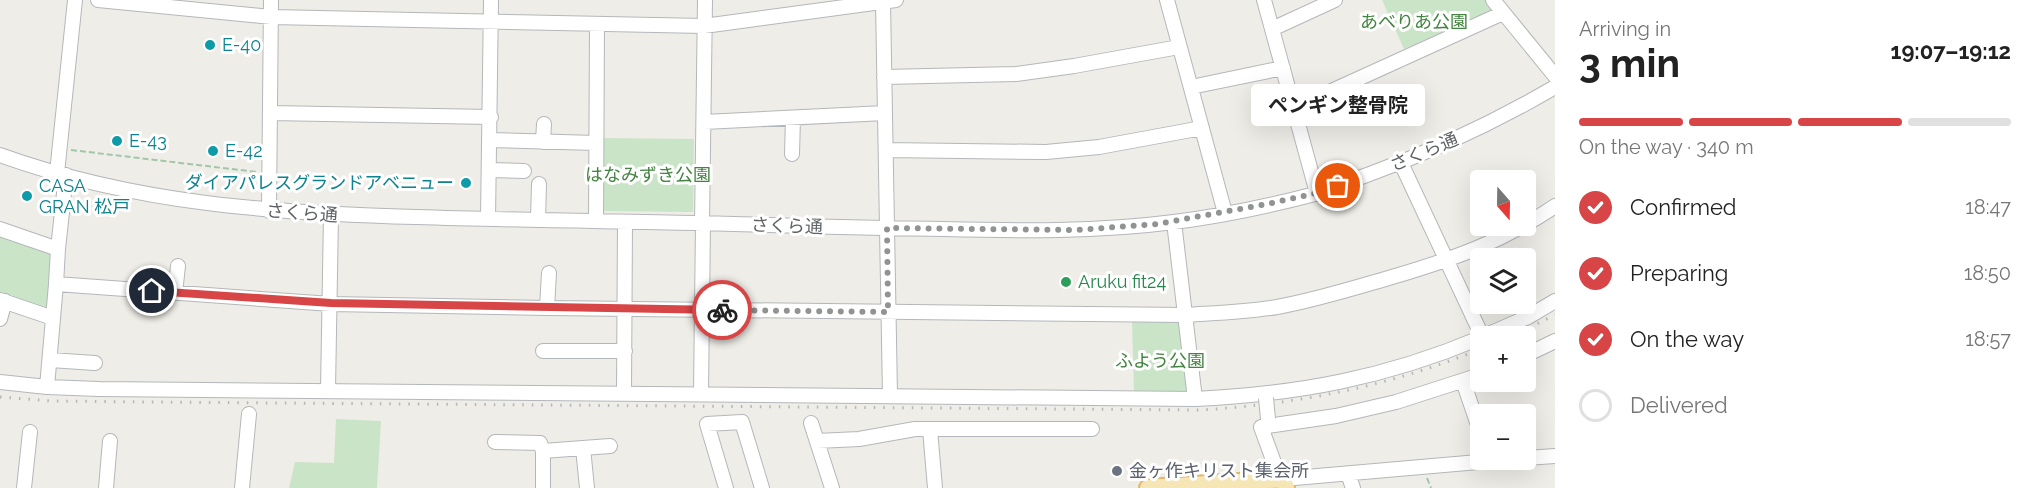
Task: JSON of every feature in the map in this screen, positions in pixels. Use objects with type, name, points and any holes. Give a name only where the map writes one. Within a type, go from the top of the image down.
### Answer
[{"type":"main road","points":[[1148,488],[1283,482]]},
{"type":"street","points":[[47,387],[58,249],[60,149],[75,0]]},
{"type":"street","points":[[98,0],[271,16],[704,26],[890,1],[884,77],[890,396]]},
{"type":"street","points":[[269,211],[271,0]]},
{"type":"street","points":[[488,219],[491,0]]},
{"type":"street","points":[[701,393],[705,0]]},
{"type":"street","points":[[1167,0],[1225,213]]},
{"type":"street","points":[[1264,0],[1317,193]]},
{"type":"street","points":[[1272,29],[1335,0]]},
{"type":"street","points":[[1493,0],[1555,76]]},
{"type":"street","points":[[1293,108],[1503,13]]},
{"type":"street","points":[[596,221],[597,25]]},
{"type":"street","points":[[884,77],[1016,74],[1179,47]]},
{"type":"street","points":[[1191,87],[1283,68]]},
{"type":"street","name":"さくら通","points":[[0,155],[61,174],[151,195],[207,205],[269,211],[488,219],[1076,230],[1174,222],[1317,193],[1401,163],[1489,124],[1555,87]]},
{"type":"street","points":[[270,112],[491,117]]},
{"type":"street","points":[[704,122],[885,113]]},
{"type":"street","points":[[792,154],[793,118]]},
{"type":"street","points":[[543,142],[544,124]]},
{"type":"street","points":[[886,150],[1046,152],[1099,147],[1202,128]]},
{"type":"street","points":[[490,140],[596,143]]},
{"type":"street","points":[[1401,163],[1477,326]]},
{"type":"street","points":[[489,170],[524,171]]},
{"type":"street","points":[[538,220],[539,184]]},
{"type":"street","points":[[56,284],[331,303],[547,308],[1186,315],[1277,307],[1329,295],[1447,260],[1494,242],[1526,226],[1555,206]]},
{"type":"street","points":[[328,390],[331,215]]},
{"type":"street","points":[[624,393],[625,222]]},
{"type":"street","points":[[1174,222],[1195,399]]},
{"type":"street","points":[[0,229],[58,249]]},
{"type":"street","points":[[175,293],[178,266]]},
{"type":"street","points":[[547,308],[549,273]]},
{"type":"street","points":[[0,319],[2,300],[53,318]]},
{"type":"street","points":[[1506,326],[1555,301]]},
{"type":"street","points":[[1536,350],[1555,341]]},
{"type":"street","points":[[0,382],[47,387],[1195,399],[1256,395],[1347,381],[1421,360],[1470,342]]},
{"type":"street","points":[[543,351],[625,351]]},
{"type":"street","points":[[50,360],[94,363]]},
{"type":"street","points":[[1470,379],[1396,402],[1336,416],[1261,427],[1283,482],[1470,462]]},
{"type":"street","points":[[1463,381],[1471,404]]},
{"type":"street","points":[[1266,398],[1268,419]]},
{"type":"street","points":[[242,488],[249,414]]},
{"type":"street","points":[[726,488],[707,424],[742,422],[762,488]]},
{"type":"street","points":[[811,423],[832,488]]},
{"type":"street","points":[[817,441],[859,439],[915,429],[1092,429]]},
{"type":"street","points":[[930,429],[934,488]]},
{"type":"street","points":[[24,488],[30,432]]},
{"type":"street","points":[[106,488],[110,441]]},
{"type":"street","points":[[495,442],[540,443],[543,451],[543,488]]},
{"type":"street","points":[[543,451],[610,446]]},
{"type":"street","points":[[583,448],[586,488]]},
{"type":"street","points":[[1536,457],[1555,456]]},
{"type":"street","points":[[1348,474],[1353,488]]},
{"type":"path","points":[[60,149],[269,173]]},
{"type":"green space","name":"あべりあ公園","points":[[1382,0],[1486,0],[1495,11],[1404,49]]},
{"type":"green space","name":"はなみずき公園","points":[[601,138],[694,139],[693,212],[602,211]]},
{"type":"green space","points":[[0,235],[51,252],[50,307],[46,310],[0,295]]},
{"type":"green space","name":"ふよう公園","points":[[1181,319],[1189,392],[1134,392],[1132,320]]},
{"type":"green space","points":[[336,419],[381,421],[377,488],[289,488],[295,462],[334,463]]},
{"type":"railway","points":[[1532,326],[1555,315]]},
{"type":"railway","points":[[0,397],[52,401],[1201,410],[1273,403],[1344,391],[1412,373],[1470,353]]},
{"type":"way so far","points":[[722,310],[888,312],[887,228],[1022,231],[1157,224],[1225,213],[1317,193],[1338,186]]},
{"type":"place","name":"E-40","points":[[210,45]]},
{"type":"place","name":"E-43","points":[[117,141]]},
{"type":"place","name":"E-42","points":[[213,151]]},
{"type":"place","name":"ダイアパレスグランドアベニュー","points":[[466,183]]},
{"type":"place","name":"ペンギン整骨院","points":[[1338,186]]},
{"type":"place","name":"CASA GRAN 松戸","points":[[27,196]]},
{"type":"place","name":"Aruku fit24","points":[[1066,282]]},
{"type":"place","name":"金ヶ作キリスト集会所","points":[[1117,471]]},
{"type":"route","points":[[152,291],[331,303],[722,310]]}]
